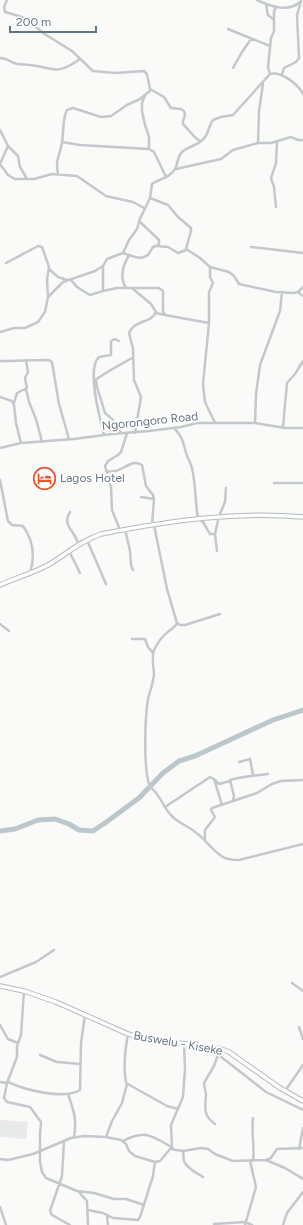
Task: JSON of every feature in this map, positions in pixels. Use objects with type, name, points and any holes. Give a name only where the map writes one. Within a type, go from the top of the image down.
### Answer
[{"type":"main road","points":[[0,585],[50,564],[78,544],[101,534],[219,516],[237,515],[303,517]]},
{"type":"main road","name":"Buswelu - Kiseke","points":[[0,986],[24,991],[56,1002],[128,1034],[184,1044],[218,1048],[229,1052],[285,1091],[303,1101]]},
{"type":"street","points":[[7,0],[4,7],[5,12],[22,17],[29,21],[43,32],[72,50],[91,70],[98,72],[127,73],[144,71],[147,74],[149,88],[151,90],[164,97],[170,108],[184,110],[185,115],[182,121],[183,124],[193,137],[200,141]]},
{"type":"street","points":[[256,0],[276,7],[291,7],[302,1]]},
{"type":"street","points":[[282,74],[284,68],[296,62],[299,58],[297,12],[302,1]]},
{"type":"street","points":[[266,4],[268,15],[273,20]]},
{"type":"street","points":[[270,74],[268,67],[270,46],[274,31],[274,11],[276,7]]},
{"type":"street","points":[[291,7],[297,12]]},
{"type":"street","points":[[228,29],[270,46]]},
{"type":"street","points":[[233,68],[251,39]]},
{"type":"street","points":[[0,58],[16,64],[30,65],[51,70],[65,68],[80,59]]},
{"type":"street","points":[[176,169],[178,158],[182,152],[193,147],[205,138],[213,120],[233,115],[270,74],[282,74],[298,86],[303,94]]},
{"type":"street","points":[[258,143],[259,111],[263,82]]},
{"type":"street","points":[[58,174],[56,163],[62,142],[64,118],[69,109],[80,110],[101,117],[106,117],[114,115],[151,90]]},
{"type":"street","points":[[146,94],[142,103],[142,111],[149,137],[149,149]]},
{"type":"street","points":[[0,130],[8,146],[18,156],[20,167],[27,179]]},
{"type":"street","points":[[123,253],[129,240],[137,229],[144,208],[150,198],[152,184],[166,178],[176,169],[221,159],[233,150],[258,143],[277,142],[291,137],[298,140],[303,140]]},
{"type":"street","points":[[62,142],[80,145],[149,149],[154,152],[166,178]]},
{"type":"street","points":[[276,207],[274,187],[271,178],[276,163],[277,142]]},
{"type":"street","points":[[8,146],[0,164],[11,178],[27,179],[58,174],[77,176],[106,196],[133,202],[144,208]]},
{"type":"street","points":[[150,198],[168,205],[178,217],[191,228],[186,250]]},
{"type":"street","points":[[139,222],[159,240],[160,243],[157,246]]},
{"type":"street","points":[[0,332],[14,328],[25,328],[38,322],[45,312],[48,297],[47,280],[49,263],[42,248],[39,246],[6,263]]},
{"type":"street","points":[[48,297],[57,287],[69,280],[95,271],[103,266],[107,259],[123,253],[139,258],[148,255],[152,248],[157,246],[168,247],[178,253],[186,250]]},
{"type":"street","points":[[251,248],[303,253]]},
{"type":"street","points":[[186,250],[200,258],[210,267],[229,272],[234,276],[236,282],[239,284],[282,292],[298,292],[303,296]]},
{"type":"street","points":[[126,288],[123,282],[122,273],[124,262],[129,255]]},
{"type":"street","points":[[103,266],[103,291]]},
{"type":"street","points":[[210,267],[210,277],[213,283],[209,292],[209,323],[203,384],[205,402],[215,423]]},
{"type":"street","points":[[49,269],[58,277],[69,280],[90,295],[117,288],[158,288],[162,291],[163,311],[165,315]]},
{"type":"street","points":[[298,292],[303,287]]},
{"type":"street","points":[[133,289],[151,304],[156,313]]},
{"type":"street","points":[[255,423],[256,394],[260,365],[280,311],[282,292]]},
{"type":"street","points":[[156,313],[209,323]]},
{"type":"street","points":[[135,433],[141,394],[134,380],[132,346],[129,336],[131,329],[136,324],[152,317],[156,313]]},
{"type":"street","points":[[104,435],[95,397],[96,360],[101,356],[111,355],[111,341],[115,339],[119,340]]},
{"type":"street","points":[[95,380],[132,358]]},
{"type":"street","points":[[26,360],[28,372],[25,378],[26,389],[42,442]]},
{"type":"street","points":[[0,361],[17,362],[26,360],[49,360],[52,362],[59,404],[69,439]]},
{"type":"street","points":[[282,427],[287,383],[295,374],[303,360]]},
{"type":"street","points":[[95,380],[105,413],[113,420],[121,433]]},
{"type":"street","points":[[21,444],[14,403],[17,393],[26,389]]},
{"type":"street","points":[[0,397],[14,403]]},
{"type":"street","name":"Ngorongoro Road","points":[[0,448],[21,444],[121,433],[135,433],[192,424],[255,423],[303,428]]},
{"type":"street","points":[[174,428],[183,439],[187,457],[192,466],[198,519],[203,522],[210,534],[215,534]]},
{"type":"street","points":[[127,433],[118,455],[106,463],[106,471],[112,493],[112,510],[130,551],[133,570]]},
{"type":"street","points":[[106,471],[118,471],[136,462],[142,464],[146,486],[153,495],[154,499],[153,525],[167,589],[177,623]]},
{"type":"street","points":[[0,480],[8,521],[12,525],[23,526],[30,539],[33,560],[30,573]]},
{"type":"street","points":[[274,483],[303,483]]},
{"type":"street","points":[[217,551],[215,534],[219,516],[225,502],[226,488]]},
{"type":"street","points":[[141,496],[154,499]]},
{"type":"street","points":[[70,512],[67,517],[67,524],[77,536],[78,544]]},
{"type":"street","points":[[87,540],[106,584]]},
{"type":"street","points":[[68,551],[80,573]]},
{"type":"street","points":[[177,623],[180,625],[185,625],[220,614]]},
{"type":"street","points":[[177,623],[158,643],[153,653],[152,661],[154,674],[148,699],[145,745],[150,787],[158,793],[165,807],[173,818],[180,824],[195,831],[219,854],[231,860],[239,860],[303,844]]},
{"type":"street","points":[[0,624],[9,631]]},
{"type":"street","points":[[132,639],[145,639],[148,647],[153,653]]},
{"type":"street","points":[[239,762],[250,759],[253,775]]},
{"type":"street","points":[[165,807],[210,777],[219,784],[230,782],[230,780],[246,775],[260,776],[268,774]]},
{"type":"street","points":[[214,779],[222,805]]},
{"type":"street","points":[[205,840],[205,830],[215,817],[211,809],[257,793],[272,784],[281,781],[303,780]]},
{"type":"street","points":[[230,782],[234,796],[233,802]]},
{"type":"street","points":[[0,977],[36,962],[54,950]]},
{"type":"street","points":[[292,983],[303,991]]},
{"type":"street","points":[[24,991],[23,1020],[17,1056],[4,1095],[7,1102],[30,1107],[41,1122],[39,1152],[44,1175],[50,1180],[78,1191],[94,1193],[114,1199],[126,1198],[144,1205]]},
{"type":"street","points":[[0,1082],[8,1083],[27,1090],[47,1093],[68,1094],[79,1091],[81,1088],[81,1043],[85,1014]]},
{"type":"street","points":[[0,1025],[8,1039],[18,1043]]},
{"type":"street","points":[[299,1026],[303,1039]]},
{"type":"street","points":[[106,1137],[112,1121],[122,1103],[127,1084],[125,1081],[125,1049],[128,1034]]},
{"type":"street","points":[[173,1149],[171,1125],[183,1097],[185,1069],[184,1044]]},
{"type":"street","points":[[215,1124],[207,1117],[204,1083],[214,1066],[218,1054],[218,1048]]},
{"type":"street","points":[[218,1054],[266,1092],[303,1110]]},
{"type":"street","points":[[40,1055],[57,1062],[81,1064]]},
{"type":"street","points":[[285,1091],[303,1065]]},
{"type":"street","points":[[127,1084],[167,1106],[178,1109]]},
{"type":"street","points":[[68,1094],[75,1112],[76,1128],[74,1137]]},
{"type":"street","points":[[245,1223],[256,1187],[252,1161],[254,1151],[252,1139],[253,1118]]},
{"type":"street","points":[[299,1148],[303,1128]]},
{"type":"street","points":[[123,1142],[144,1134],[173,1149],[183,1151],[205,1148],[228,1160],[236,1162],[266,1160],[271,1158],[277,1148],[303,1148]]},
{"type":"street","points":[[0,1159],[15,1159],[39,1152],[74,1137],[84,1136],[106,1137],[123,1142],[126,1144],[129,1151],[135,1156],[155,1162],[160,1161],[169,1150],[173,1149]]},
{"type":"street","points":[[64,1141],[62,1176],[50,1211],[54,1216],[70,1225]]},
{"type":"street","points":[[183,1151],[184,1161],[187,1165],[194,1172],[203,1177]]},
{"type":"street","points":[[266,1160],[285,1168],[303,1179]]},
{"type":"street","points":[[88,1210],[121,1219],[138,1220],[153,1176],[155,1162]]},
{"type":"street","points":[[78,1191],[86,1199],[88,1225]]},
{"type":"street","points":[[283,1225],[287,1213],[303,1192]]},
{"type":"street","points":[[0,1207],[6,1225]]},
{"type":"street","points":[[107,1215],[108,1225]]},
{"type":"street","points":[[214,1224],[245,1223],[252,1225]]},
{"type":"shaded area","points":[[0,1120],[28,1122],[26,1139],[0,1137]]},
{"type":"waterway","points":[[0,831],[15,829],[38,820],[55,819],[69,824],[79,830],[93,831],[139,798],[163,773],[179,761],[195,756],[273,720],[303,710]]},
{"type":"place","name":"Lagos Hotel","points":[[44,478]]}]
